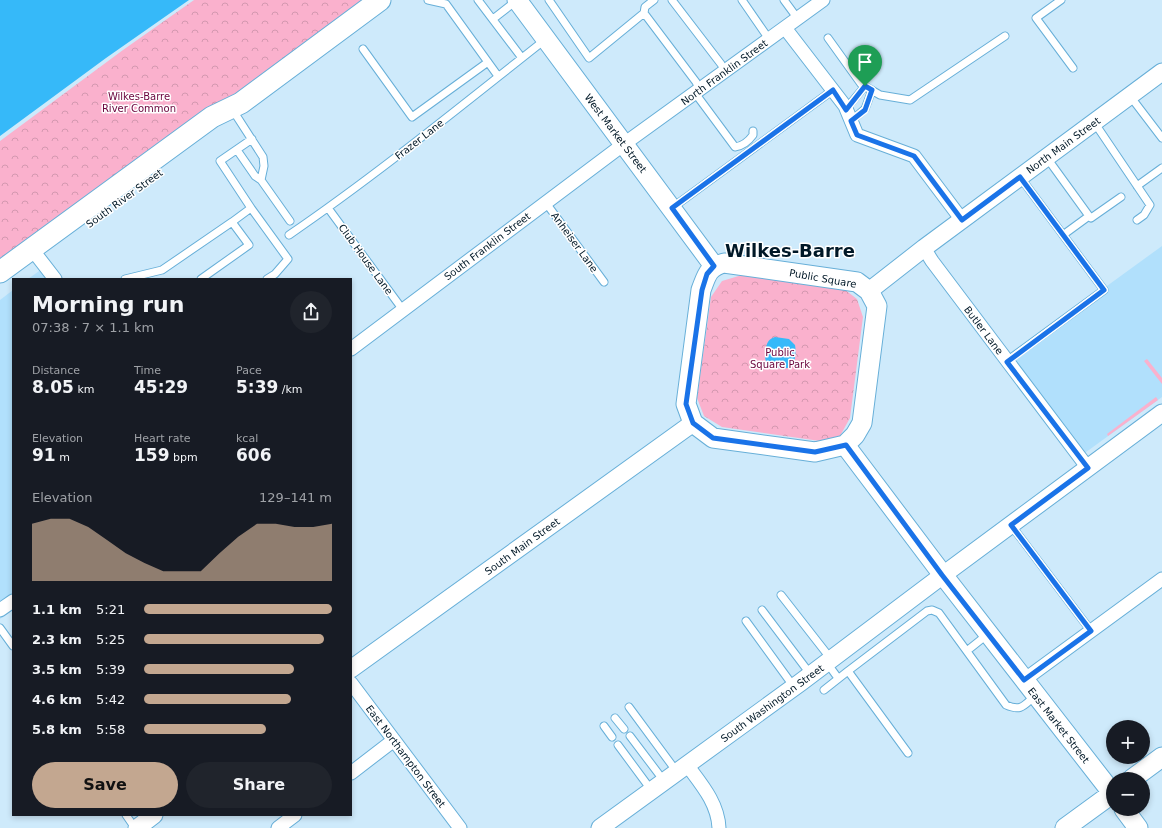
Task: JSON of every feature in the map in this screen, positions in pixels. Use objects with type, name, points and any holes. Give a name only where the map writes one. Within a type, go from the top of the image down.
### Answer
[{"type":"main road","name":"South River Street","points":[[0,272],[35,254],[223,125],[238,107],[380,0]]},
{"type":"main road","name":"West Market Street","points":[[517,0],[714,266]]},
{"type":"main road","name":"South River Street","points":[[0,286],[35,254]]},
{"type":"main road","name":"Public Square","points":[[714,266],[724,263],[857,282],[869,291],[877,306],[862,422],[855,435],[846,445]]},
{"type":"main road","points":[[714,266],[707,274],[702,290],[686,404],[693,423],[713,438],[815,452],[846,445]]},
{"type":"main road","name":"East Market Street","points":[[846,445],[942,575],[1106,784]]},
{"type":"main road","points":[[1142,772],[1162,757]]},
{"type":"main road","points":[[1065,828],[1106,798]]},
{"type":"main road","points":[[1129,816],[1138,828]]},
{"type":"street","name":"North Franklin Street","points":[[624,144],[823,0]]},
{"type":"street","points":[[785,28],[833,90],[849,115],[857,135],[914,156],[962,220]]},
{"type":"street","name":"North Main Street","points":[[869,291],[924,248],[1162,72]]},
{"type":"street","name":"South Franklin Street","points":[[352,348],[624,144]]},
{"type":"street","name":"Butler Lane","points":[[924,248],[1007,362],[1088,468]]},
{"type":"street","points":[[35,254],[53,278]]},
{"type":"street","name":"South Washington Street","points":[[600,828],[811,675],[942,575],[1162,413]]},
{"type":"street","name":"South Main Street","points":[[352,668],[693,423]]},
{"type":"street","points":[[1024,680],[1162,579]]},
{"type":"street","points":[[0,610],[12,602]]},
{"type":"street","name":"East Northampton Street","points":[[352,685],[460,828]]},
{"type":"street","points":[[352,772],[394,740]]},
{"type":"street","points":[[670,777],[710,798],[716,809],[719,828]]},
{"type":"street","points":[[136,828],[153,816]]},
{"type":"street","points":[[278,828],[294,816]]},
{"type":"lane","points":[[428,0],[449,2],[498,76]]},
{"type":"lane","points":[[478,0],[522,58]]},
{"type":"lane","points":[[493,20],[517,0]]},
{"type":"lane","points":[[549,0],[589,58],[644,13],[645,7],[654,0]]},
{"type":"lane","points":[[672,0],[725,71]]},
{"type":"lane","points":[[742,0],[769,39]]},
{"type":"lane","points":[[784,0],[798,19]]},
{"type":"lane","points":[[1062,0],[1036,18],[1073,68]]},
{"type":"lane","points":[[644,13],[696,82],[697,91],[734,147],[742,146],[748,142],[753,136],[753,131]]},
{"type":"lane","points":[[828,38],[861,84],[880,95],[910,100],[1005,36]]},
{"type":"lane","name":"Frazer Lane","points":[[289,235],[328,208],[546,39]]},
{"type":"lane","points":[[363,49],[412,117],[488,62]]},
{"type":"lane","points":[[849,115],[868,88]]},
{"type":"lane","points":[[849,115],[865,110],[868,88]]},
{"type":"lane","points":[[672,208],[833,90]]},
{"type":"lane","points":[[1130,96],[1162,138]]},
{"type":"lane","points":[[238,107],[252,139],[263,157],[264,166],[261,180]]},
{"type":"lane","points":[[1094,122],[1150,205],[1144,215],[1137,220]]},
{"type":"lane","points":[[252,139],[220,161],[251,208],[288,259],[275,274],[269,278]]},
{"type":"lane","points":[[236,150],[255,176],[261,180],[290,221]]},
{"type":"lane","points":[[1046,157],[1089,216]]},
{"type":"lane","points":[[1137,186],[1162,168]]},
{"type":"lane","points":[[1007,362],[1104,290],[1020,177]]},
{"type":"lane","points":[[1062,235],[1089,216],[1091,218],[1121,197]]},
{"type":"lane","name":"Anheiser Lane","points":[[546,203],[604,282]]},
{"type":"lane","points":[[129,278],[162,270],[251,208]]},
{"type":"lane","name":"Club House Lane","points":[[328,208],[403,310]]},
{"type":"lane","points":[[202,278],[249,245],[232,222]]},
{"type":"lane","points":[[1011,525],[1091,631]]},
{"type":"lane","points":[[781,595],[829,661],[838,678]]},
{"type":"lane","points":[[762,610],[811,675]]},
{"type":"lane","points":[[824,690],[927,611],[932,610],[939,612],[968,650],[1006,705],[1015,709],[1021,708],[1036,695]]},
{"type":"lane","points":[[746,621],[794,687]]},
{"type":"lane","points":[[0,628],[12,645]]},
{"type":"lane","points":[[968,650],[989,634]]},
{"type":"lane","points":[[848,671],[908,753]]},
{"type":"lane","points":[[629,707],[670,777]]},
{"type":"lane","points":[[615,718],[624,728]]},
{"type":"lane","points":[[604,726],[612,737]]},
{"type":"lane","points":[[630,736],[670,777]]},
{"type":"lane","points":[[618,745],[670,777]]},
{"type":"lane","points":[[127,816],[136,828]]},
{"type":"shaded area","points":[[1162,246],[1162,397],[1082,455],[1009,357]]},
{"type":"shaded area","points":[[46,266],[55,278],[29,278]]},
{"type":"shaded area","points":[[12,291],[12,610],[0,619],[0,300]]},
{"type":"green space","name":"Wilkes-Barre River Common","points":[[194,0],[364,0],[0,268],[0,141],[123,50]]},
{"type":"green space","name":"Public Square Park","points":[[742,275],[844,289],[857,299],[863,317],[850,418],[840,436],[820,441],[722,427],[704,416],[697,398],[711,297],[722,281]]},
{"type":"green space","points":[[1147,359],[1162,378],[1162,384],[1144,361]]},
{"type":"green space","points":[[1156,397],[1158,400],[1108,436],[1107,434]]},
{"type":"water","points":[[0,0],[189,0],[106,58],[0,136]]},
{"type":"water","points":[[775,337],[789,339],[795,345],[795,359],[789,368],[774,367],[766,361],[765,356],[767,344]]},
{"type":"district","name":"Wilkes-Barre","points":[[790,251]]},
{"type":"route","points":[[865,86],[872,90],[865,110],[851,121],[857,135],[914,156],[962,220],[1020,177],[1104,290],[1007,362],[1088,468],[1011,525],[1091,631],[1024,680],[942,575],[846,445],[815,452],[713,438],[693,423],[686,404],[702,290],[707,274],[714,266],[672,208],[833,90],[845,106],[846,110],[865,86]]}]
